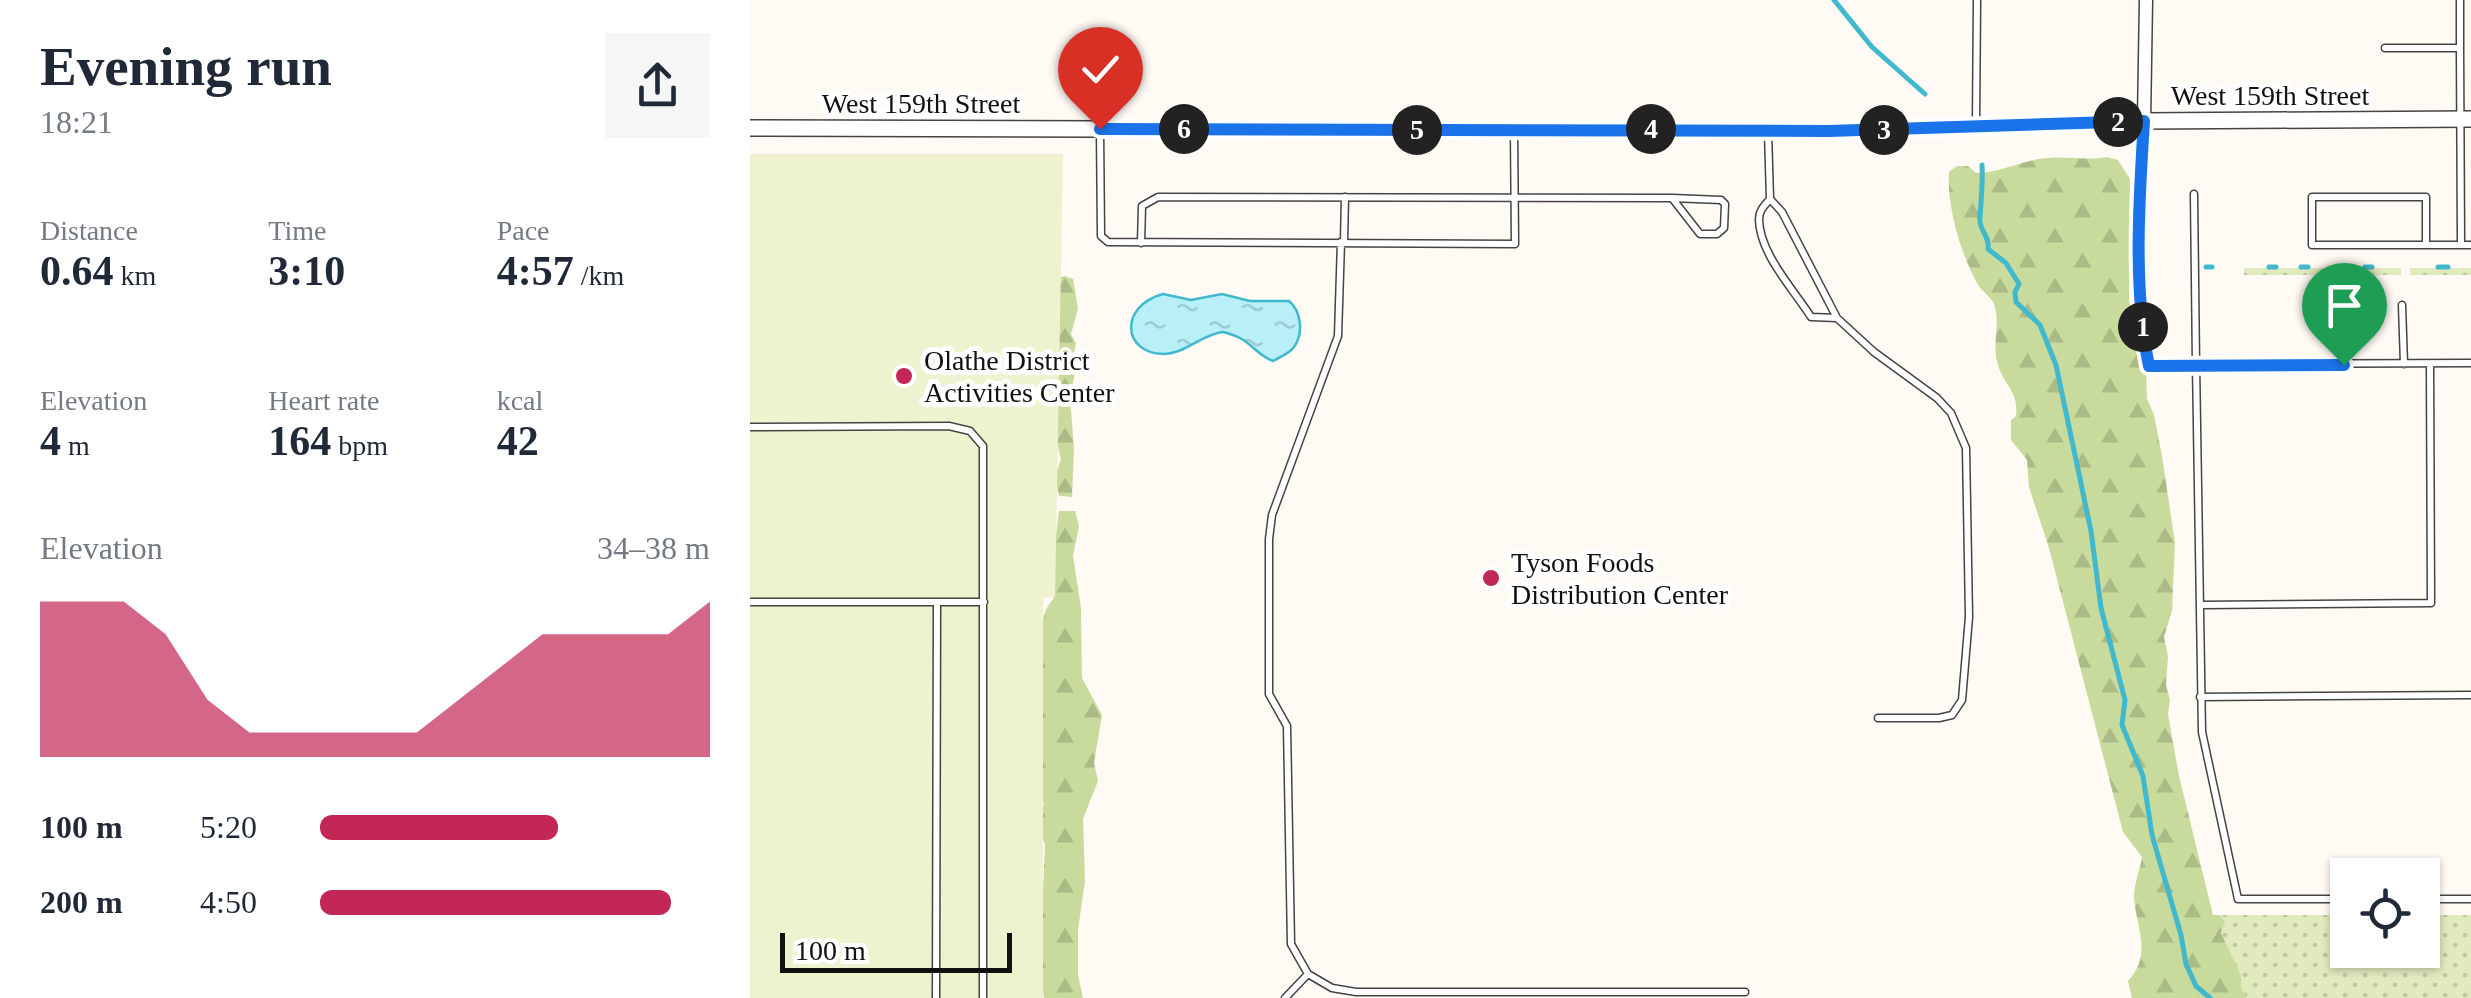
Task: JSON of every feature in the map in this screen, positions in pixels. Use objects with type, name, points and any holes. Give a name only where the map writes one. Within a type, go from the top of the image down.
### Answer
[{"type":"street","points":[[2144,121],[2146,0]]},
{"type":"street","name":"West 159th Street","points":[[750,128],[1768,130],[2144,121],[2466,119]]},
{"type":"lane","points":[[1976,128],[1977,0]]},
{"type":"lane","points":[[2460,0],[2466,119],[2461,245]]},
{"type":"lane","points":[[2386,48],[2460,48]]},
{"type":"lane","points":[[2144,121],[2140,274],[2149,366],[2471,363]]},
{"type":"lane","points":[[1100,129],[1101,236],[1108,242],[1515,244],[1514,130]]},
{"type":"lane","points":[[1768,130],[1770,199],[1782,212],[1836,318],[1936,398],[1951,413],[1966,448],[1969,618],[1962,700],[1952,715],[1939,718],[1878,718]]},
{"type":"lane","points":[[2194,194],[2202,732],[2238,899],[2330,899]]},
{"type":"lane","points":[[1140,243],[1142,206],[1158,197],[1672,198],[1721,200],[1724,228],[1716,234],[1694,231],[1672,198]]},
{"type":"lane","points":[[1345,197],[1338,336],[1272,515],[1269,539],[1269,694],[1287,726],[1291,944],[1308,974],[1332,988],[1356,992],[1745,992]]},
{"type":"lane","points":[[2426,245],[2426,197],[2312,197],[2312,245],[2426,245],[2471,245]]},
{"type":"lane","points":[[2461,197],[2471,197]]},
{"type":"lane","points":[[1770,199],[1761,209],[1759,221],[1770,253],[1812,317],[1836,318]]},
{"type":"lane","points":[[2402,304],[2404,364]]},
{"type":"lane","points":[[2202,605],[2431,603],[2430,364]]},
{"type":"lane","points":[[750,427],[950,426],[970,431],[983,446],[983,998]]},
{"type":"lane","points":[[750,602],[984,602]]},
{"type":"lane","points":[[936,998],[937,602]]},
{"type":"lane","points":[[2200,697],[2471,695]]},
{"type":"lane","points":[[2440,898],[2471,898]]},
{"type":"lane","points":[[1285,998],[1308,974]]},
{"type":"green space","name":"Olathe District Activities Center","points":[[750,154],[1063,154],[1055,597],[1043,598],[1043,998],[750,998]]},
{"type":"green space","points":[[2040,159],[2118,160],[2130,179],[2129,301],[2134,317],[2133,341],[2146,370],[2147,399],[2162,456],[2175,543],[2172,611],[2164,637],[2168,656],[2168,714],[2213,915],[2220,915],[2225,922],[2221,933],[2241,975],[2246,998],[2132,998],[2128,981],[2136,971],[2141,951],[2134,897],[2142,857],[2123,832],[2049,548],[2029,487],[2027,460],[2011,440],[2011,420],[2016,416],[2016,408],[1997,360],[1995,307],[1971,271],[1952,215],[1949,172],[1957,166],[1968,166],[1976,173]]},
{"type":"green space","points":[[2244,268],[2330,268],[2330,275],[2244,275]]},
{"type":"green space","points":[[2339,268],[2401,268],[2401,275],[2339,275]]},
{"type":"green space","points":[[2410,268],[2471,268],[2471,275],[2410,275]]},
{"type":"green space","points":[[1059,278],[1073,279],[1078,309],[1071,334],[1076,343],[1070,396],[1072,497],[1059,496],[1055,477],[1061,459],[1055,435]]},
{"type":"green space","points":[[1059,511],[1075,511],[1079,526],[1073,556],[1081,608],[1082,678],[1102,715],[1094,763],[1098,781],[1083,819],[1085,881],[1078,930],[1078,975],[1083,998],[1044,998],[1040,961],[1045,845],[1038,822],[1044,804],[1039,790],[1039,662],[1043,621],[1054,598]]},
{"type":"green space","points":[[2220,915],[2330,915],[2330,968],[2440,968],[2440,915],[2471,915],[2471,998],[2246,998],[2241,975],[2221,933],[2224,922]]},
{"type":"water","points":[[1163,294],[1191,300],[1222,294],[1250,301],[1289,301],[1298,316],[1297,341],[1290,352],[1273,361],[1241,338],[1223,332],[1171,353],[1149,352],[1133,338],[1133,318],[1149,300]]},
{"type":"waterway","points":[[1834,0],[1872,47],[1925,94]]},
{"type":"waterway","points":[[1982,165],[1980,222],[1988,249],[2006,263],[2019,284],[2016,302],[2040,325],[2056,365],[2091,531],[2101,608],[2125,700],[2122,725],[2143,776],[2152,835],[2186,964],[2196,986],[2210,998]]},
{"type":"waterway","points":[[2206,267],[2212,267]]},
{"type":"waterway","points":[[2269,267],[2276,267]]},
{"type":"waterway","points":[[2301,267],[2308,267]]},
{"type":"waterway","points":[[2365,267],[2372,267]]},
{"type":"waterway","points":[[2438,267],[2448,267]]},
{"type":"place","name":"Olathe District Activities Center","points":[[904,376]]},
{"type":"place","name":"Tyson Foods Distribution Center","points":[[1491,578]]},
{"type":"route","points":[[1100,129],[1828,131],[2144,121],[2140,274],[2149,366],[2344,365]]}]
